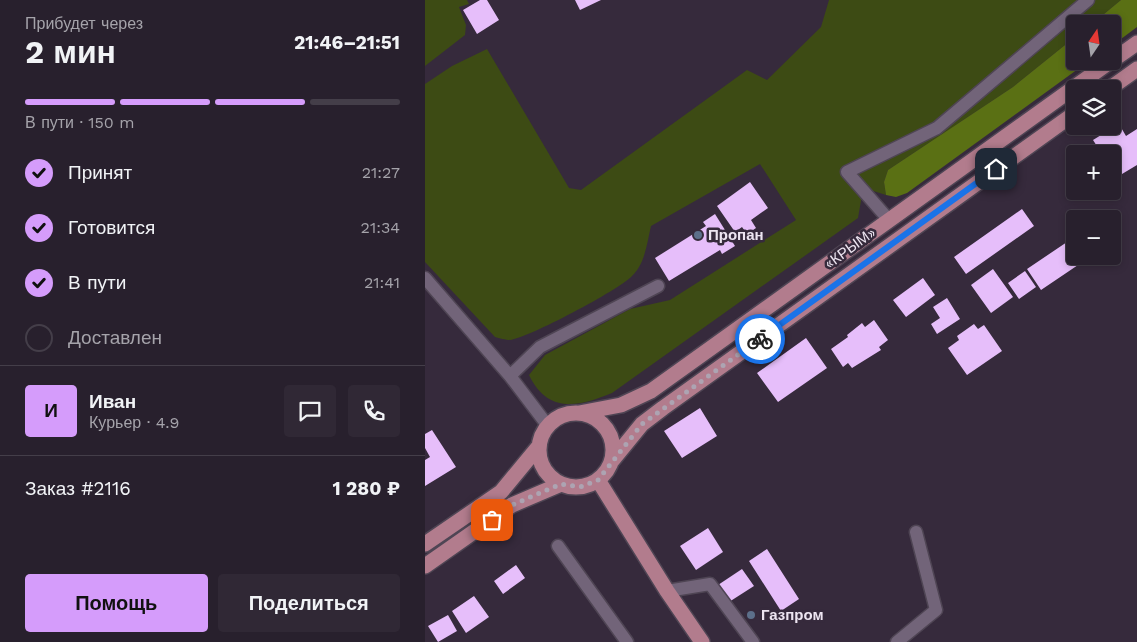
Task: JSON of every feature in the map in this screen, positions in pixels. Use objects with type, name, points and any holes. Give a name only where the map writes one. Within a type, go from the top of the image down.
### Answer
[{"type":"main road","name":"«КРЫМ»","points":[[1121,55],[1137,43]]},
{"type":"main road","points":[[1121,80],[1137,69]]},
{"type":"main road","name":"«КРЫМ»","points":[[579,413],[621,405],[651,391],[1099,70]]},
{"type":"main road","name":"«КРЫМ»","points":[[611,462],[642,424],[663,408],[1066,119]]},
{"type":"main road","points":[[425,544],[501,492],[539,446],[547,426],[556,418],[567,414],[579,413],[600,421],[612,440],[611,462],[606,472],[598,480],[580,487],[561,484],[551,477],[544,468],[539,458],[539,446]]},
{"type":"main road","points":[[598,480],[667,591],[702,642]]},
{"type":"main road","points":[[425,566],[512,505],[561,484]]},
{"type":"street","points":[[889,220],[847,172],[937,128],[1088,0]]},
{"type":"street","points":[[425,278],[510,376],[547,426]]},
{"type":"street","points":[[510,376],[540,346],[658,286]]},
{"type":"street","points":[[897,642],[936,610],[916,532]]},
{"type":"street","points":[[558,546],[627,642]]},
{"type":"street","points":[[667,591],[710,584],[753,642]]},
{"type":"green space","points":[[425,0],[467,0],[469,4],[459,7],[466,25],[465,35],[425,66]]},
{"type":"green space","points":[[829,0],[1121,0],[1103,15],[1066,15],[1066,44],[1013,87],[888,170],[884,182],[886,195],[867,189],[862,195],[858,218],[612,393],[576,404],[555,402],[545,396],[537,388],[529,375],[545,355],[630,309],[670,300],[796,220],[760,164],[651,226],[640,266],[624,283],[592,302],[535,331],[510,340],[495,337],[425,262],[425,84],[452,66],[487,49],[569,188],[581,190],[747,70],[767,80],[821,27]]},
{"type":"green space","points":[[1121,0],[1137,0],[1137,27],[1121,39],[1121,15],[1103,15]]},
{"type":"green space","points":[[1066,44],[1066,70],[1077,70],[907,193],[896,197],[886,195],[884,182],[888,170],[1013,87]]},
{"type":"building","points":[[480,0],[487,0],[499,20],[477,34],[463,10]]},
{"type":"building","points":[[575,0],[601,0],[580,10]]},
{"type":"building","points":[[1121,127],[1126,136],[1137,129],[1137,165],[1121,175],[1121,145],[1096,145],[1093,140],[1101,135],[1121,135]]},
{"type":"building","points":[[750,182],[768,208],[751,220],[756,228],[747,234],[742,227],[735,232],[717,206]]},
{"type":"building","points":[[1022,209],[1034,226],[966,274],[954,257]]},
{"type":"building","points":[[715,214],[735,246],[722,254],[720,250],[669,281],[655,258],[706,226],[703,222]]},
{"type":"building","points":[[1066,243],[1066,265],[1078,265],[1041,290],[1027,269]]},
{"type":"building","points":[[993,269],[1013,297],[991,313],[971,285]]},
{"type":"building","points":[[1025,271],[1036,287],[1019,299],[1008,283]]},
{"type":"building","points":[[923,278],[935,295],[906,317],[893,300]]},
{"type":"building","points":[[947,298],[960,319],[937,334],[931,324],[940,318],[933,307]]},
{"type":"building","points":[[874,320],[888,340],[879,347],[881,350],[852,368],[848,363],[843,367],[831,349],[848,337],[847,335],[862,323],[865,327]]},
{"type":"building","points":[[974,324],[978,329],[984,325],[1002,351],[967,375],[948,348],[959,340],[957,336]]},
{"type":"building","points":[[806,338],[827,368],[778,402],[757,373]]},
{"type":"building","points":[[700,408],[717,436],[682,458],[664,431]]},
{"type":"building","points":[[432,430],[456,467],[425,486],[425,460],[430,457],[425,448],[425,434]]},
{"type":"building","points":[[708,528],[723,552],[696,570],[680,546]]},
{"type":"building","points":[[767,549],[799,599],[781,611],[749,561]]},
{"type":"building","points":[[516,565],[525,578],[503,594],[494,581]]},
{"type":"building","points":[[742,569],[754,586],[729,602],[718,585]]},
{"type":"building","points":[[474,596],[489,617],[466,633],[452,611]]},
{"type":"building","points":[[448,615],[457,631],[438,642],[428,626]]},
{"type":"way so far","points":[[492,520],[512,505],[561,484],[570,487],[580,487],[598,480],[642,424],[760,339]]},
{"type":"place","name":"Пропан","points":[[698,235]]},
{"type":"place","name":"Газпром","points":[[751,615]]},
{"type":"route","points":[[760,339],[996,169]]}]
